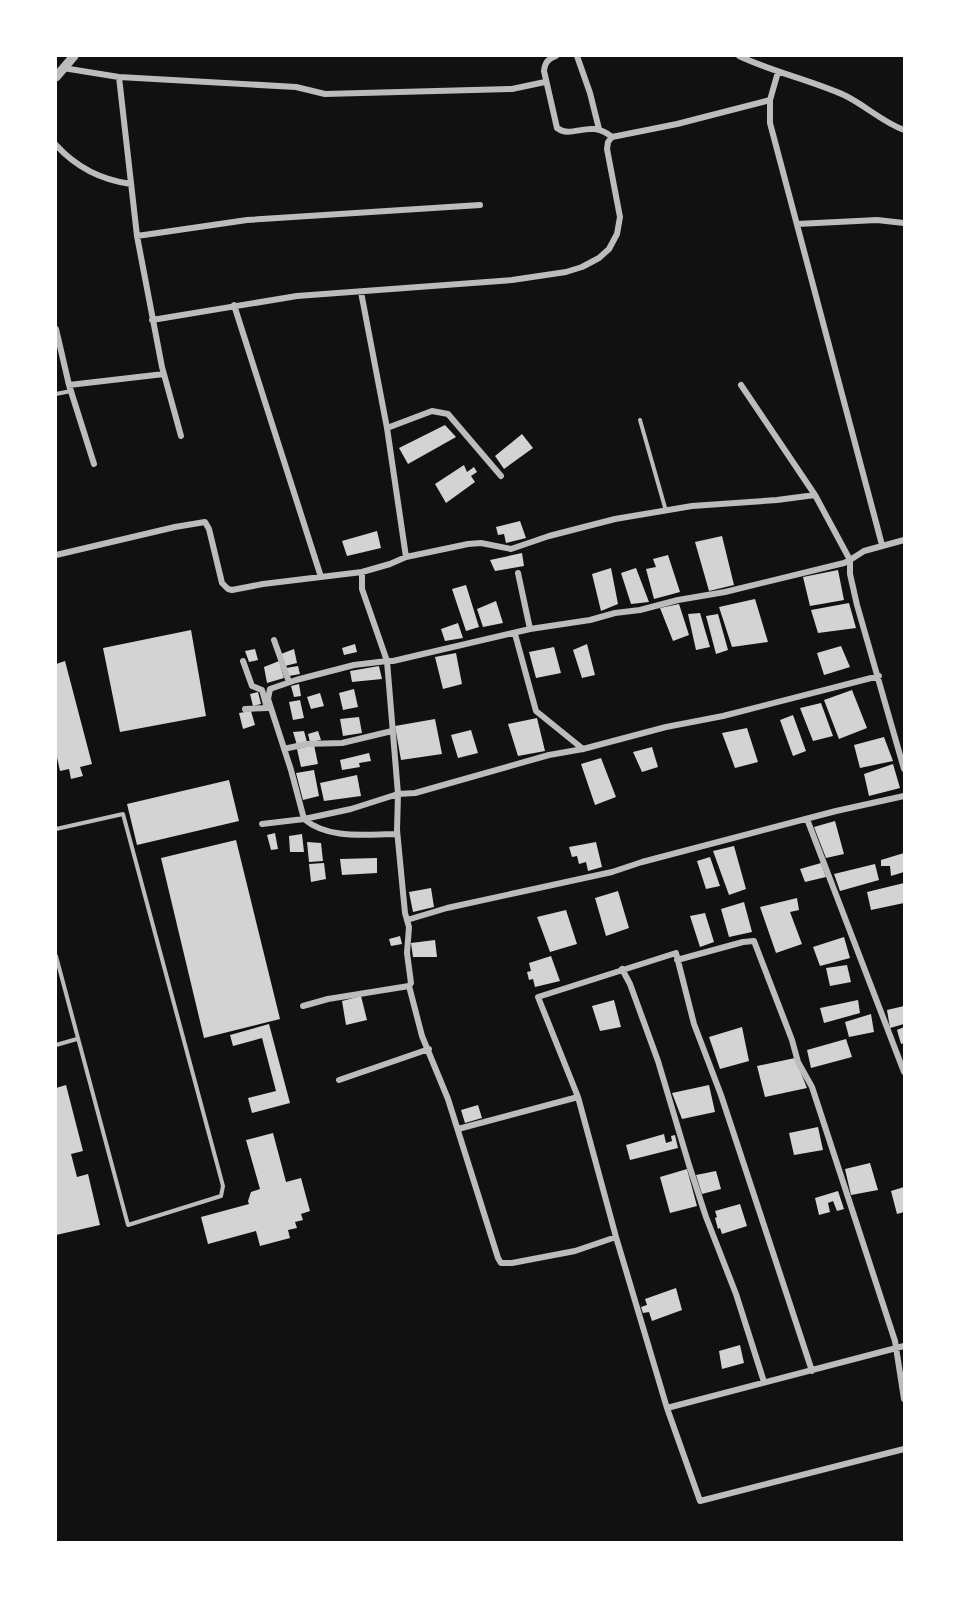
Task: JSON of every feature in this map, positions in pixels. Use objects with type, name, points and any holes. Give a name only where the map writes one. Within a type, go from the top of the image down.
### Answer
[{"type":"street","points":[[56,77],[74,56]]},
{"type":"street","points":[[556,56],[550,58],[545,64],[545,82],[557,128],[567,132],[599,129],[612,137]]},
{"type":"street","points":[[577,56],[599,129]]},
{"type":"street","points":[[739,56],[845,96],[883,120],[904,130]]},
{"type":"street","points":[[63,68],[119,77],[296,87],[325,94],[512,89],[545,82]]},
{"type":"street","points":[[778,72],[770,100],[770,123],[882,545]]},
{"type":"street","points":[[119,77],[137,236],[152,320],[181,436]]},
{"type":"street","points":[[152,320],[297,296],[512,280],[566,272],[582,267],[599,258],[609,249],[617,234],[620,218],[607,149],[612,137],[677,124],[770,100]]},
{"type":"street","points":[[56,145],[77,164],[98,176],[113,182],[131,184]]},
{"type":"street","points":[[137,236],[247,220],[480,205]]},
{"type":"street","points":[[797,224],[877,220],[904,223]]},
{"type":"street","points":[[361,292],[387,428],[406,557]]},
{"type":"street","points":[[234,305],[321,577]]},
{"type":"street","points":[[56,329],[70,388],[94,464]]},
{"type":"street","points":[[70,388],[164,374]]},
{"type":"street","points":[[741,385],[815,495],[850,560],[850,574],[857,605],[904,769]]},
{"type":"street","points":[[387,428],[432,411],[448,414],[501,476]]},
{"type":"street","points":[[56,555],[205,522],[209,529],[222,583],[228,589],[362,572],[406,557],[450,546],[481,543],[512,549],[549,536],[615,519],[693,506],[815,495]]},
{"type":"street","points":[[243,661],[252,686],[262,690],[270,689],[354,665],[393,661],[530,629],[590,620],[725,592],[844,563],[864,551],[904,540]]},
{"type":"street","points":[[362,572],[362,589],[387,661],[398,794],[396,814],[399,865],[409,927],[407,953],[411,983],[409,986],[422,1035],[458,1129],[498,1258],[501,1263],[512,1263],[575,1251],[616,1237]]},
{"type":"street","points":[[518,573],[530,629]]},
{"type":"street","points":[[515,634],[536,711],[583,749]]},
{"type":"street","points":[[274,640],[289,682]]},
{"type":"street","points":[[262,824],[304,819],[398,794],[415,793],[549,755],[712,719],[879,676]]},
{"type":"street","points":[[269,708],[270,689]]},
{"type":"street","points":[[262,690],[284,749],[304,819],[313,826],[335,833],[397,834]]},
{"type":"street","points":[[245,709],[269,708]]},
{"type":"street","points":[[284,749],[306,744],[342,743],[392,731]]},
{"type":"street","points":[[407,920],[447,908],[612,872],[807,819],[904,796]]},
{"type":"street","points":[[807,819],[904,1071]]},
{"type":"street","points":[[677,960],[754,941],[792,1040],[798,1062],[812,1087],[879,1287],[897,1348],[904,1399]]},
{"type":"street","points":[[812,1371],[721,1095],[694,1024],[676,953],[538,997],[578,1096],[616,1237],[667,1408],[700,1501],[904,1449]]},
{"type":"street","points":[[622,969],[630,984],[658,1061],[688,1165],[736,1294],[764,1382]]},
{"type":"street","points":[[303,1006],[328,999],[409,986]]},
{"type":"street","points":[[339,1080],[429,1049]]},
{"type":"street","points":[[458,1129],[578,1096]]},
{"type":"street","points":[[667,1408],[904,1346]]},
{"type":"lane","points":[[56,394],[70,388]]},
{"type":"lane","points":[[640,420],[666,512]]},
{"type":"lane","points":[[56,829],[123,814],[224,1186],[221,1196],[128,1225],[56,956]]},
{"type":"lane","points":[[56,1045],[77,1039]]},
{"type":"building","points":[[445,425],[456,437],[408,464],[399,448]]},
{"type":"building","points":[[522,434],[533,448],[504,469],[495,456]]},
{"type":"building","points":[[464,465],[467,472],[474,467],[477,472],[471,476],[475,482],[446,503],[435,484]]},
{"type":"building","points":[[520,521],[526,538],[506,543],[504,534],[498,535],[496,527]]},
{"type":"building","points":[[377,531],[381,548],[347,556],[342,541]]},
{"type":"building","points":[[722,536],[734,585],[709,591],[695,542]]},
{"type":"building","points":[[522,553],[524,566],[495,571],[490,560]]},
{"type":"building","points":[[668,555],[680,592],[654,599],[646,569],[656,567],[653,559]]},
{"type":"building","points":[[611,568],[618,604],[601,611],[592,574]]},
{"type":"building","points":[[636,568],[649,602],[631,604],[621,573]]},
{"type":"building","points":[[838,570],[844,600],[810,606],[803,577]]},
{"type":"building","points":[[466,585],[479,627],[466,631],[452,589]]},
{"type":"building","points":[[755,599],[768,642],[732,647],[719,607]]},
{"type":"building","points":[[496,601],[503,623],[483,627],[477,609]]},
{"type":"building","points":[[849,603],[856,628],[818,633],[811,610]]},
{"type":"building","points":[[679,604],[689,635],[673,641],[660,608]]},
{"type":"building","points":[[700,613],[710,647],[696,650],[688,614]]},
{"type":"building","points":[[718,614],[728,650],[716,654],[706,616]]},
{"type":"building","points":[[458,623],[463,638],[445,641],[441,629]]},
{"type":"building","points":[[191,630],[206,716],[120,732],[103,648]]},
{"type":"building","points":[[355,644],[357,652],[344,655],[342,648]]},
{"type":"building","points":[[587,644],[595,675],[582,678],[573,650]]},
{"type":"building","points":[[841,646],[850,667],[824,675],[817,653]]},
{"type":"building","points":[[554,647],[561,673],[536,678],[529,652]]},
{"type":"building","points":[[255,649],[258,660],[249,662],[245,651]]},
{"type":"building","points":[[294,649],[297,663],[285,666],[281,654]]},
{"type":"building","points":[[456,653],[462,684],[443,689],[435,657]]},
{"type":"building","points":[[65,661],[92,764],[80,767],[83,776],[71,779],[69,769],[60,771],[56,753],[56,664]]},
{"type":"building","points":[[279,661],[284,678],[267,683],[264,667]]},
{"type":"building","points":[[298,666],[300,674],[289,676],[286,668]]},
{"type":"building","points":[[379,666],[382,679],[352,682],[350,671]]},
{"type":"building","points":[[299,684],[301,696],[294,697],[291,686]]},
{"type":"building","points":[[354,689],[358,707],[343,710],[339,693]]},
{"type":"building","points":[[852,690],[867,728],[839,739],[824,700]]},
{"type":"building","points":[[258,692],[261,704],[253,706],[250,694]]},
{"type":"building","points":[[320,693],[324,706],[311,709],[307,697]]},
{"type":"building","points":[[300,700],[304,718],[293,720],[289,702]]},
{"type":"building","points":[[821,703],[833,736],[813,741],[800,708]]},
{"type":"building","points":[[251,711],[255,725],[243,729],[239,713]]},
{"type":"building","points":[[793,715],[806,751],[793,756],[780,720]]},
{"type":"building","points":[[359,717],[362,733],[343,736],[340,719]]},
{"type":"building","points":[[537,718],[545,751],[518,756],[508,724]]},
{"type":"building","points":[[435,719],[442,754],[401,760],[395,726]]},
{"type":"building","points":[[747,728],[758,762],[735,768],[722,733]]},
{"type":"building","points":[[471,730],[478,753],[458,758],[451,735]]},
{"type":"building","points":[[304,731],[307,742],[297,745],[293,732]]},
{"type":"building","points":[[318,731],[321,740],[310,742],[308,734]]},
{"type":"building","points":[[884,737],[893,761],[860,768],[854,745]]},
{"type":"building","points":[[314,745],[318,764],[301,767],[297,749]]},
{"type":"building","points":[[652,747],[658,767],[642,772],[633,752]]},
{"type":"building","points":[[369,753],[371,761],[359,763],[360,767],[342,770],[340,760]]},
{"type":"building","points":[[601,758],[616,797],[595,805],[581,764]]},
{"type":"building","points":[[893,764],[900,788],[869,796],[864,774]]},
{"type":"building","points":[[314,770],[319,796],[303,800],[296,773]]},
{"type":"building","points":[[357,775],[361,796],[324,801],[320,783]]},
{"type":"building","points":[[229,780],[239,821],[137,845],[127,804]]},
{"type":"building","points":[[835,821],[844,854],[826,858],[814,827]]},
{"type":"building","points":[[275,833],[278,849],[271,850],[267,835]]},
{"type":"building","points":[[302,834],[304,852],[290,852],[289,836]]},
{"type":"building","points":[[236,840],[280,1019],[204,1038],[161,858]]},
{"type":"building","points":[[307,842],[321,843],[323,861],[309,862]]},
{"type":"building","points":[[596,842],[602,867],[588,871],[586,862],[579,864],[577,856],[572,857],[569,847]]},
{"type":"building","points":[[734,846],[746,889],[729,895],[713,851]]},
{"type":"building","points":[[904,853],[904,872],[891,876],[890,866],[881,866],[881,860]]},
{"type":"building","points":[[710,857],[720,886],[706,889],[697,861]]},
{"type":"building","points":[[377,858],[377,873],[342,875],[340,859]]},
{"type":"building","points":[[324,863],[326,879],[311,882],[309,864]]},
{"type":"building","points":[[821,863],[826,877],[805,882],[800,869]]},
{"type":"building","points":[[875,864],[879,880],[840,891],[834,874]]},
{"type":"building","points":[[904,883],[904,903],[871,910],[867,892]]},
{"type":"building","points":[[431,888],[434,907],[413,912],[409,892]]},
{"type":"building","points":[[618,891],[629,928],[606,936],[595,898]]},
{"type":"building","points":[[797,898],[799,910],[790,912],[802,944],[776,953],[760,907]]},
{"type":"building","points":[[744,902],[752,932],[729,937],[721,909]]},
{"type":"building","points":[[566,910],[577,944],[550,952],[537,917]]},
{"type":"building","points":[[705,913],[714,942],[700,947],[690,916]]},
{"type":"building","points":[[400,936],[402,944],[391,946],[389,939]]},
{"type":"building","points":[[844,937],[850,958],[820,966],[813,947]]},
{"type":"building","points":[[435,940],[437,957],[413,957],[411,943]]},
{"type":"building","points":[[551,956],[560,981],[535,987],[533,979],[529,980],[527,972],[531,971],[529,963]]},
{"type":"building","points":[[847,965],[851,982],[830,986],[826,968]]},
{"type":"building","points":[[361,996],[367,1020],[346,1025],[342,1001]]},
{"type":"building","points":[[614,1000],[621,1027],[600,1031],[592,1006]]},
{"type":"building","points":[[858,1000],[860,1013],[824,1023],[820,1008]]},
{"type":"building","points":[[904,1006],[904,1024],[890,1028],[887,1010]]},
{"type":"building","points":[[871,1014],[874,1032],[849,1037],[845,1022]]},
{"type":"building","points":[[269,1024],[290,1103],[252,1113],[248,1098],[276,1091],[262,1038],[233,1046],[230,1035]]},
{"type":"building","points":[[742,1027],[749,1061],[720,1069],[709,1037]]},
{"type":"building","points":[[904,1027],[904,1043],[901,1044],[897,1030]]},
{"type":"building","points":[[846,1039],[852,1057],[811,1068],[807,1050]]},
{"type":"building","points":[[795,1058],[807,1088],[765,1097],[757,1066]]},
{"type":"building","points":[[66,1085],[83,1151],[71,1154],[77,1177],[88,1174],[100,1225],[56,1235],[56,1088]]},
{"type":"building","points":[[709,1085],[715,1112],[682,1119],[672,1093]]},
{"type":"building","points":[[478,1105],[482,1118],[465,1123],[461,1110]]},
{"type":"building","points":[[818,1127],[823,1150],[794,1155],[789,1133]]},
{"type":"building","points":[[273,1133],[286,1182],[301,1178],[310,1211],[301,1214],[303,1220],[295,1222],[297,1228],[288,1230],[290,1238],[260,1246],[256,1231],[208,1244],[201,1217],[249,1204],[251,1192],[260,1189],[246,1140]]},
{"type":"building","points":[[664,1134],[666,1143],[672,1141],[671,1136],[675,1135],[678,1148],[630,1160],[626,1145]]},
{"type":"building","points":[[870,1163],[878,1190],[851,1195],[845,1169]]},
{"type":"building","points":[[687,1169],[697,1206],[670,1213],[660,1177]]},
{"type":"building","points":[[716,1171],[721,1189],[702,1194],[696,1175]]},
{"type":"building","points":[[904,1187],[904,1212],[897,1214],[891,1191]]},
{"type":"building","points":[[838,1191],[844,1209],[837,1211],[833,1201],[828,1203],[830,1212],[819,1215],[815,1198]]},
{"type":"building","points":[[740,1204],[747,1226],[722,1234],[720,1228],[718,1229],[715,1211]]},
{"type":"building","points":[[676,1288],[682,1310],[652,1321],[649,1312],[643,1313],[641,1307],[647,1305],[645,1299]]},
{"type":"building","points":[[740,1345],[744,1363],[722,1369],[719,1351]]}]
